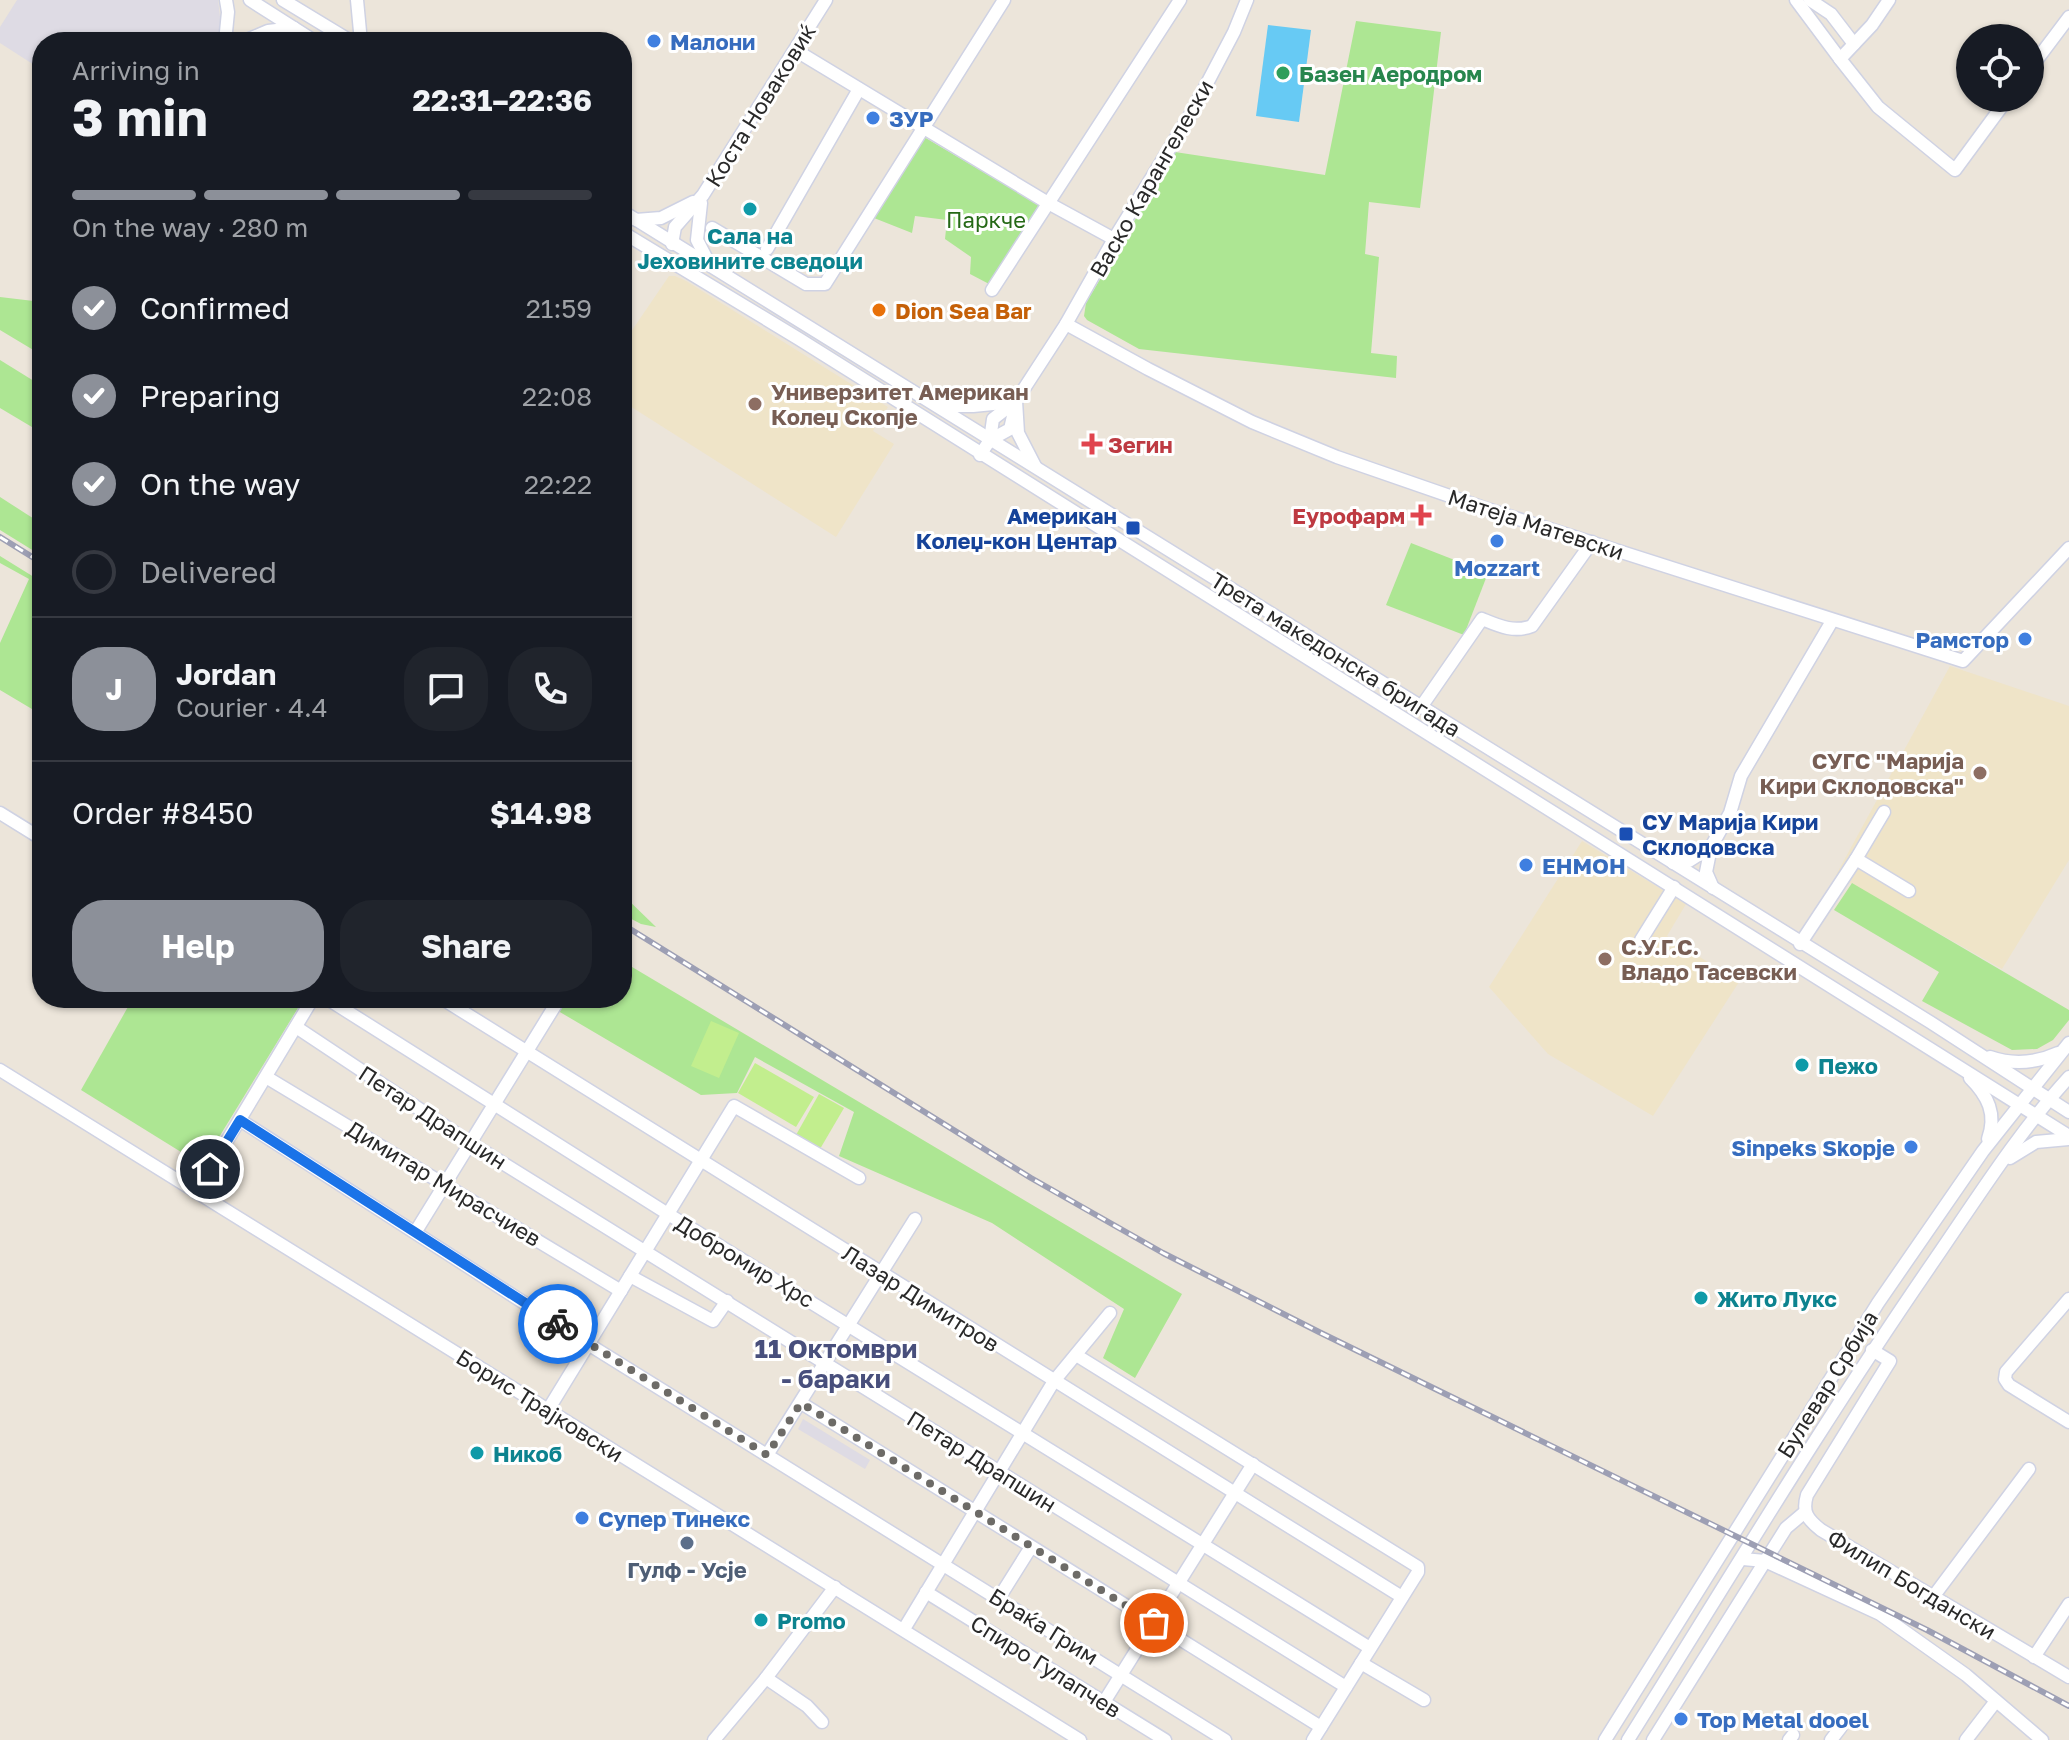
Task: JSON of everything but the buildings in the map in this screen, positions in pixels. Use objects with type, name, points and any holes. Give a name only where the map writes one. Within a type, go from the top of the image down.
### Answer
[{"type":"street","points":[[226,0],[226,32]]},
{"type":"street","points":[[250,0],[300,32]]},
{"type":"street","points":[[283,0],[345,32]]},
{"type":"street","points":[[357,0],[358,32]]},
{"type":"street","name":"Коста Новаковиќ","points":[[665,259],[672,244],[683,233],[693,209],[826,0]]},
{"type":"street","points":[[712,228],[806,284],[825,284],[1004,0]]},
{"type":"street","points":[[992,290],[1180,0]]},
{"type":"street","name":"Васко Карангелески","points":[[1234,32],[1239,0]]},
{"type":"street","name":"Васко Карангелески","points":[[1066,324],[1192,112],[1234,32],[1247,0]]},
{"type":"street","points":[[1796,0],[1878,107],[1955,170],[1998,112]]},
{"type":"street","points":[[1810,0],[1831,14],[1854,44]]},
{"type":"street","points":[[1840,59],[1889,0]]},
{"type":"street","points":[[2044,50],[2069,17]]},
{"type":"street","points":[[266,32],[294,28]]},
{"type":"street","points":[[795,50],[1048,203],[1114,239]]},
{"type":"street","points":[[767,249],[859,89]]},
{"type":"street","points":[[636,220],[661,218],[703,195]]},
{"type":"street","points":[[703,195],[697,240],[713,269]]},
{"type":"street","name":"Трета македонска бригада","points":[[632,217],[2069,1112]]},
{"type":"street","name":"Трета македонска бригада","points":[[632,238],[799,339],[2069,1137]]},
{"type":"street","points":[[980,455],[990,440],[993,419],[1016,401],[1066,324]]},
{"type":"street","name":"Матеја Матевски","points":[[1066,324],[1148,369],[1296,441],[1490,510],[1963,661],[2069,548]]},
{"type":"street","points":[[937,406],[1016,401]]},
{"type":"street","points":[[1016,401],[1018,433],[1035,466]]},
{"type":"street","points":[[1421,707],[1482,619],[1507,629],[1523,630],[1532,626],[1592,542]]},
{"type":"street","points":[[1714,889],[1706,872],[1711,847],[1730,813],[1746,767],[1832,621]]},
{"type":"street","points":[[1800,944],[1884,812]]},
{"type":"street","points":[[0,813],[32,833]]},
{"type":"street","points":[[1673,863],[1689,861],[1711,847]]},
{"type":"street","points":[[1856,859],[1909,891]]},
{"type":"street","points":[[1641,940],[1674,887]]},
{"type":"street","points":[[196,1192],[307,1008]]},
{"type":"street","name":"Добромир Хрс","points":[[342,1008],[668,1214],[1370,1648]]},
{"type":"street","name":"Лазар Димитров","points":[[458,1008],[1402,1597]]},
{"type":"street","points":[[416,1231],[553,1008]]},
{"type":"street","name":"Петар Драпшин","points":[[296,1027],[472,1144],[1346,1687]]},
{"type":"street","points":[[1969,1048],[1994,1059],[2019,1062],[2038,1060],[2065,1047]]},
{"type":"street","name":"Булевар Србија","points":[[1605,1740],[1878,1303],[1983,1151],[2065,1047]]},
{"type":"street","points":[[1956,1064],[1982,1091],[1991,1109],[1992,1126],[1983,1151]]},
{"type":"street","name":"Борис Трајковски","points":[[0,1070],[1080,1740]]},
{"type":"street","name":"Димитар Мирасчиев","points":[[266,1077],[621,1291]]},
{"type":"street","name":"Булевар Србија","points":[[1628,1740],[1872,1350],[2001,1164],[2069,1077]]},
{"type":"street","points":[[548,1410],[734,1106],[859,1178]]},
{"type":"street","name":"Браќа Грим","points":[[240,1120],[588,1344],[1225,1740]]},
{"type":"street","points":[[2001,1164],[2036,1142],[2069,1137]]},
{"type":"street","points":[[767,1455],[915,1219]]},
{"type":"street","points":[[630,1276],[713,1321],[727,1301]]},
{"type":"street","points":[[2066,1307],[2006,1372],[2005,1379],[2009,1385],[2069,1422]]},
{"type":"street","points":[[904,1629],[1054,1381],[1110,1313]]},
{"type":"street","points":[[1653,1740],[1786,1528],[1805,1512],[1807,1495],[1890,1361],[1872,1350]]},
{"type":"street","points":[[1076,1355],[1418,1567],[1418,1572],[1313,1740]]},
{"type":"street","points":[[801,1403],[1321,1727]]},
{"type":"street","points":[[1104,1702],[1253,1464]]},
{"type":"street","points":[[1933,1597],[2029,1469]]},
{"type":"street","name":"Филип Богдански","points":[[1805,1512],[1821,1530],[2069,1677]]},
{"type":"street","points":[[999,1598],[1031,1547]]},
{"type":"street","points":[[1743,1559],[1765,1561],[1880,1614],[1966,1675],[2042,1740]]},
{"type":"street","points":[[714,1740],[835,1587]]},
{"type":"street","name":"Спиро Гулапчев","points":[[926,1592],[1165,1740]]},
{"type":"street","points":[[2034,1657],[2069,1604]]},
{"type":"street","points":[[1361,1663],[1424,1700]]},
{"type":"street","points":[[766,1678],[807,1706],[822,1722]]},
{"type":"street","points":[[1966,1740],[1996,1701]]},
{"type":"street","points":[[1831,1740],[1841,1727]]},
{"type":"shaded area","points":[[17,0],[218,0],[221,25],[220,32],[32,32],[32,64],[0,43],[0,27]]},
{"type":"shaded area","name":"Универзитет Американ Колеџ Скопје","points":[[669,276],[675,276],[888,407],[873,431],[894,444],[836,537],[632,407],[632,330]]},
{"type":"shaded area","name":"СУГС \"Марија Кири Склодовска\"","points":[[1950,666],[2069,706],[2069,860],[2002,969],[1836,875]]},
{"type":"shaded area","name":"С.У.Г.С. Владо Тасевски","points":[[1582,841],[1686,904],[1667,936],[1739,982],[1653,1116],[1548,1054],[1489,987]]},
{"type":"shaded area","points":[[803,1419],[870,1460],[865,1469],[798,1429]]},
{"type":"green space","points":[[1356,21],[1441,32],[1420,208],[1369,202],[1365,254],[1379,257],[1371,353],[1397,356],[1396,378],[1139,349],[1087,320],[1084,316],[1086,303],[1175,152],[1325,175]]},
{"type":"green space","name":"Паркче","points":[[924,137],[1041,206],[991,285],[970,274],[971,257],[945,239],[947,220],[915,216],[912,233],[874,218]]},
{"type":"green space","points":[[0,297],[32,301],[32,349],[0,330]]},
{"type":"green space","points":[[0,360],[32,380],[32,427],[0,408]]},
{"type":"green space","points":[[0,497],[32,518],[32,550],[0,530]]},
{"type":"green space","points":[[1411,543],[1488,573],[1464,635],[1386,605]]},
{"type":"green space","points":[[0,556],[32,576],[32,709],[0,690],[0,643],[29,579],[0,563]]},
{"type":"green space","points":[[1852,883],[2069,1010],[2069,1020],[2053,1040],[2037,1049],[2012,1050],[1922,1001],[1939,972],[1834,910]]},
{"type":"green space","points":[[632,904],[656,927],[632,919]]},
{"type":"green space","points":[[632,967],[1182,1294],[1135,1378],[1103,1358],[1124,1309],[992,1223],[839,1156],[854,1112],[755,1057],[737,1093],[701,1095],[553,1008],[632,1008]]},
{"type":"green space","points":[[127,1008],[298,1008],[202,1165],[81,1090]]},
{"type":"green space","points":[[711,1021],[739,1033],[719,1078],[691,1066]]},
{"type":"green space","points":[[755,1063],[814,1097],[796,1127],[738,1093]]},
{"type":"green space","points":[[819,1094],[844,1108],[820,1149],[796,1135]]},
{"type":"water","name":"Базен Аеродром","points":[[1268,25],[1311,30],[1299,122],[1256,116]]},
{"type":"railway","points":[[0,537],[32,557]]},
{"type":"railway","points":[[632,930],[1031,1178],[1163,1253],[1927,1630],[2069,1706]]},
{"type":"way so far","points":[[558,1324],[767,1455],[801,1403],[1154,1623]]},
{"type":"place","name":"Малони","points":[[654,41]]},
{"type":"place","name":"Базен Аеродром","points":[[1283,73]]},
{"type":"place","name":"ЗУР","points":[[873,118]]},
{"type":"place","name":"Сала на Јеховините сведоци","points":[[750,209]]},
{"type":"place","name":"Dion Sea Bar","points":[[879,310]]},
{"type":"place","name":"Универзитет Американ Колеџ Скопје","points":[[755,404]]},
{"type":"place","name":"Зегин","points":[[1092,444]]},
{"type":"place","name":"Еурофарм","points":[[1421,515]]},
{"type":"place","name":"Американ Колеџ-кон Центар","points":[[1133,528]]},
{"type":"place","name":"Mozzart","points":[[1497,541]]},
{"type":"place","name":"Рамстор","points":[[2025,639]]},
{"type":"place","name":"СУГС \"Марија Кири Склодовска\"","points":[[1980,773]]},
{"type":"place","name":"СУ Марија Кири Склодовска","points":[[1626,834]]},
{"type":"place","name":"ЕНМОН","points":[[1526,865]]},
{"type":"place","name":"С.У.Г.С. Владо Тасевски","points":[[1605,959]]},
{"type":"place","name":"Пежо","points":[[1802,1065]]},
{"type":"place","name":"Sinpeks Skopje","points":[[1911,1147]]},
{"type":"place","name":"Жито Лукс","points":[[1701,1298]]},
{"type":"place","name":"Никоб","points":[[477,1453]]},
{"type":"place","name":"Супер Тинекс","points":[[582,1518]]},
{"type":"place","name":"Гулф - Усје","points":[[687,1543]]},
{"type":"place","name":"Promo","points":[[761,1620]]},
{"type":"place","name":"Top Metal dooel","points":[[1681,1719]]},
{"type":"district","name":"11 Октомври - бараки","points":[[836,1363]]},
{"type":"route","points":[[210,1169],[240,1120],[558,1324]]}]
